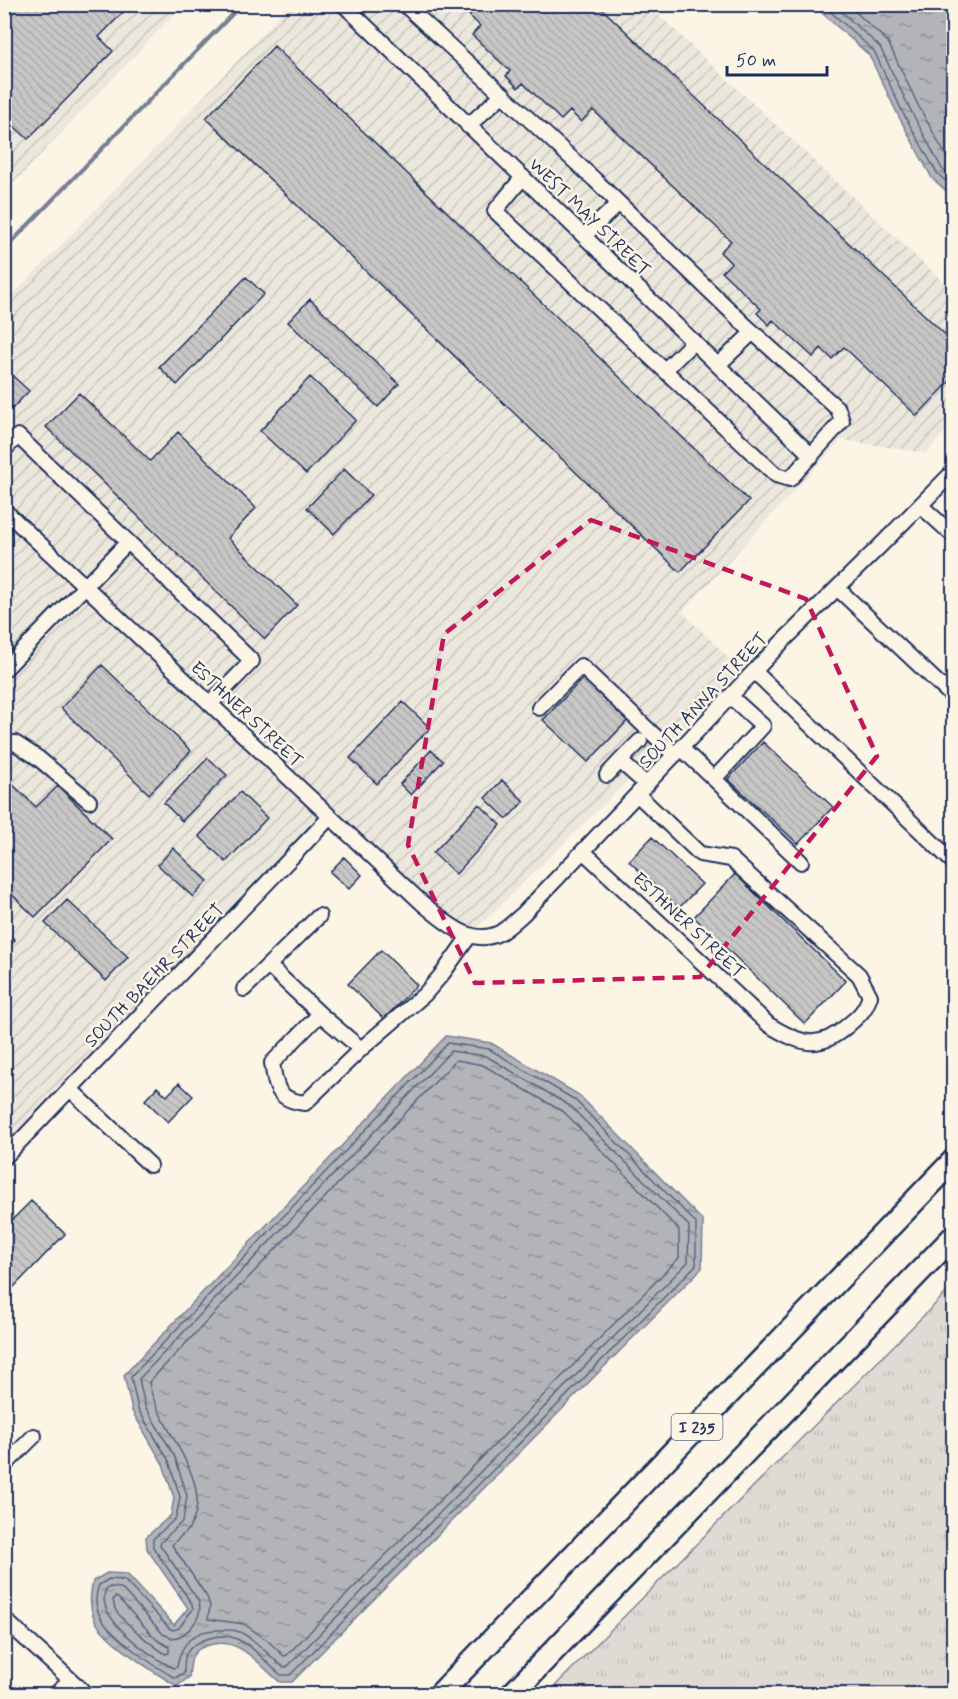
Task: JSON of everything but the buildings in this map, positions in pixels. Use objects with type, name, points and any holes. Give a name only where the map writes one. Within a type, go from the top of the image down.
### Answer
[{"type":"highway","name":"I 235","points":[[440,1695],[954,1160]]},
{"type":"highway","name":"I 235","points":[[512,1695],[954,1236]]},
{"type":"street","name":"WEST MAY STREET","points":[[343,4],[812,456]]},
{"type":"street","points":[[404,4],[838,409],[842,421],[790,479],[776,475],[495,211],[522,177]]},
{"type":"street","points":[[468,126],[502,94]]},
{"type":"street","points":[[584,236],[619,203]]},
{"type":"street","points":[[718,365],[753,332]]},
{"type":"street","points":[[665,370],[694,341]]},
{"type":"street","points":[[4,450],[18,436],[252,661],[210,704]]},
{"type":"street","name":"SOUTH ANNA STREET","points":[[470,935],[482,938],[500,933],[523,914],[781,643],[954,471]]},
{"type":"street","points":[[920,505],[954,536]]},
{"type":"street","name":"ESTHNER STREET","points":[[4,510],[422,903],[453,928],[470,935]]},
{"type":"street","points":[[4,670],[128,542]]},
{"type":"street","points":[[837,588],[954,698]]},
{"type":"street","points":[[539,708],[581,666],[678,752],[714,779],[801,862]]},
{"type":"street","points":[[755,672],[954,863]]},
{"type":"street","points":[[714,779],[763,726],[731,697]]},
{"type":"street","points":[[607,775],[640,741]]},
{"type":"street","points":[[4,744],[15,743],[39,758],[89,801]]},
{"type":"street","points":[[620,761],[642,790]]},
{"type":"street","name":"ESTHNER STREET","points":[[584,852],[769,1025],[793,1039],[819,1043],[838,1034],[865,1010],[870,996],[859,975],[731,859],[700,854],[642,790]]},
{"type":"street","name":"SOUTH BAEHR STREET","points":[[4,1158],[330,817]]},
{"type":"street","points":[[244,989],[319,916]]},
{"type":"street","points":[[320,1014],[272,1063],[275,1087],[291,1102],[305,1103],[361,1049],[425,994],[470,935]]},
{"type":"street","points":[[269,966],[361,1049]]},
{"type":"street","points":[[70,1089],[150,1165]]},
{"type":"street","points":[[4,1466],[34,1436]]},
{"type":"street","points":[[4,1619],[86,1695]]},
{"type":"street","points":[[56,1695],[70,1680]]},
{"type":"highlighted area","points":[[591,520],[806,599],[877,756],[700,977],[475,983],[408,845],[444,634]]},
{"type":"shaded area","points":[[5,5],[183,5],[5,192]]},
{"type":"shaded area","points":[[289,5],[648,5],[953,291],[953,423],[926,453],[841,440],[682,612],[741,670],[470,935],[5,507],[4,304],[168,135]]},
{"type":"shaded area","points":[[4,509],[330,817],[4,1155]]},
{"type":"green space","points":[[953,1286],[953,1694],[547,1694]]},
{"type":"water","points":[[813,5],[953,5],[953,197],[932,178],[869,55]]},
{"type":"water","points":[[446,1036],[491,1043],[579,1095],[703,1221],[702,1268],[292,1682],[280,1682],[240,1648],[220,1643],[203,1647],[195,1653],[191,1660],[189,1677],[177,1686],[118,1646],[99,1626],[91,1609],[93,1581],[107,1573],[127,1574],[174,1625],[188,1608],[147,1549],[146,1537],[171,1515],[174,1498],[163,1464],[132,1411],[124,1375]]},
{"type":"waterway","points":[[4,250],[242,4]]}]
